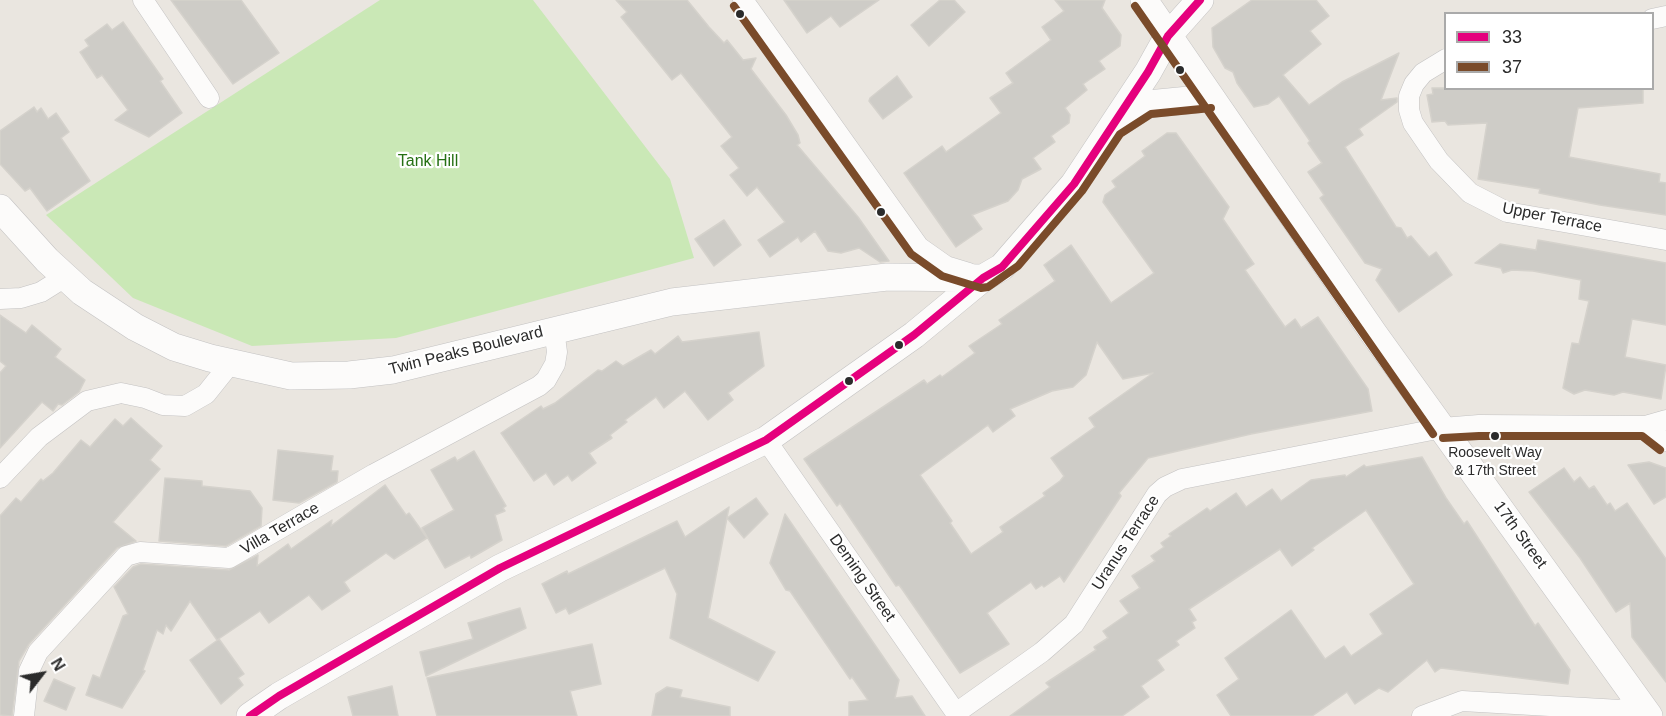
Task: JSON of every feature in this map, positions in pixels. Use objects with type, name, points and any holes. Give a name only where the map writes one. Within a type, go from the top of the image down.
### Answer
[{"type":"main road","name":"17th Street","points":[[1144,0],[1210,98],[1442,428],[1645,710]]},
{"type":"main road","points":[[250,716],[279,696],[508,564],[766,440],[914,335],[983,278],[1010,259],[1074,184],[1113,126],[1168,36],[1200,0]]},
{"type":"main road","points":[[1113,126],[1148,104],[1210,98]]},
{"type":"main road","name":"Twin Peaks Boulevard","points":[[0,207],[64,277],[98,304],[156,338],[230,364],[291,376],[372,373],[433,361],[649,306],[721,295],[887,277],[983,278]]},
{"type":"street","points":[[143,0],[209,98]]},
{"type":"street","points":[[743,0],[919,247],[946,266],[983,278]]},
{"type":"street","name":"Upper Terrace","points":[[1444,60],[1423,73],[1414,84],[1409,96],[1409,110],[1413,123],[1439,162],[1470,194],[1507,212],[1666,240]]},
{"type":"street","points":[[0,299],[21,298],[41,292],[64,277]]},
{"type":"street","name":"Villa Terrace","points":[[24,716],[29,671],[38,652],[126,556],[140,552],[229,558],[374,474],[539,386],[546,380],[555,364],[557,352],[554,329]]},
{"type":"street","points":[[0,478],[39,437],[87,401],[121,393],[163,405],[186,406],[206,394],[230,364]]},
{"type":"street","name":"Uranus Terrace","points":[[957,715],[1042,652],[1074,624],[1157,494],[1165,487],[1198,475],[1442,428],[1479,425],[1645,426],[1666,420]]},
{"type":"street","points":[[1645,426],[1666,441]]},
{"type":"street","name":"Deming Street","points":[[766,440],[957,715]]},
{"type":"street","points":[[1422,716],[1462,701],[1645,710]]},
{"type":"green space","name":"Tank Hill","points":[[380,0],[533,0],[670,179],[694,258],[396,338],[252,346],[133,298],[46,215]]},
{"type":"building","points":[[171,0],[241,0],[279,53],[233,84]]},
{"type":"building","points":[[616,0],[687,0],[709,27],[724,43],[727,40],[743,60],[756,58],[751,69],[786,115],[798,135],[800,143],[797,145],[858,217],[889,261],[880,262],[859,248],[841,253],[828,251],[815,231],[801,242],[798,237],[770,257],[758,240],[785,222],[757,187],[747,196],[730,175],[739,168],[721,146],[732,137],[681,73],[672,80],[621,17],[627,12]]},
{"type":"building","points":[[784,0],[879,0],[840,27],[831,16],[807,33]]},
{"type":"building","points":[[940,0],[954,0],[965,12],[929,46],[911,25]]},
{"type":"building","points":[[1055,0],[1105,0],[1102,8],[1121,35],[1120,46],[1099,61],[1105,69],[1083,84],[1087,90],[1065,108],[1070,115],[1069,123],[1051,136],[1055,142],[1033,158],[1041,169],[1022,179],[1018,190],[1008,201],[972,215],[982,229],[956,247],[904,173],[942,146],[946,152],[1001,113],[990,98],[1013,83],[1006,73],[1051,40],[1042,27],[1064,11]]},
{"type":"building","points":[[1252,0],[1316,0],[1329,16],[1310,31],[1321,44],[1283,75],[1309,105],[1342,82],[1399,53],[1381,100],[1397,98],[1397,102],[1359,129],[1363,135],[1345,147],[1396,227],[1401,228],[1407,238],[1411,236],[1429,257],[1436,252],[1452,275],[1399,312],[1376,280],[1382,269],[1365,263],[1320,198],[1324,195],[1308,172],[1322,163],[1279,96],[1268,104],[1254,107],[1237,83],[1233,72],[1225,68],[1213,47],[1212,28]]},
{"type":"building","points":[[123,22],[163,79],[160,81],[182,113],[149,137],[115,120],[128,110],[102,75],[97,78],[80,52],[89,46],[85,40],[107,24],[112,30]]},
{"type":"building","points":[[897,76],[912,97],[883,119],[869,101]]},
{"type":"building","points":[[1432,88],[1444,88],[1444,90],[1643,90],[1643,103],[1578,108],[1569,157],[1660,174],[1659,182],[1666,183],[1666,215],[1600,205],[1539,193],[1540,189],[1478,179],[1487,123],[1448,125],[1445,121],[1432,122],[1427,95],[1433,94]]},
{"type":"building","points":[[34,107],[37,112],[41,108],[48,119],[56,113],[69,132],[61,138],[90,181],[47,211],[30,188],[25,191],[0,164],[0,131]]},
{"type":"building","points":[[1167,133],[1176,133],[1229,207],[1223,219],[1254,264],[1245,270],[1285,327],[1295,319],[1301,328],[1318,317],[1368,389],[1372,411],[1251,434],[1148,458],[1119,493],[1121,496],[1064,582],[1060,576],[1044,587],[1042,585],[1036,589],[1031,582],[987,613],[1009,644],[960,673],[902,589],[899,585],[896,586],[840,503],[837,506],[804,459],[924,380],[927,384],[940,375],[942,377],[975,353],[969,346],[1002,324],[999,320],[1055,281],[1044,265],[1071,245],[1111,303],[1154,273],[1103,202],[1105,195],[1116,187],[1112,181],[1145,156],[1142,151]],"holes":[[[1097,342],[1123,379],[1153,373],[1089,418],[1095,427],[1051,458],[1064,476],[1060,481],[1043,493],[1045,496],[1000,527],[1003,532],[971,554],[950,523],[952,521],[920,475],[988,425],[993,432],[1015,416],[1010,409],[1052,391],[1073,387],[1086,375]]]},
{"type":"building","points":[[724,220],[741,245],[714,266],[695,239]]},
{"type":"building","points":[[1538,240],[1666,263],[1666,325],[1632,319],[1625,357],[1666,365],[1661,399],[1623,392],[1614,395],[1585,390],[1574,394],[1563,388],[1572,343],[1579,344],[1589,301],[1579,299],[1581,280],[1533,271],[1512,270],[1503,273],[1501,268],[1475,263],[1500,244],[1536,250]]},
{"type":"building","points":[[0,315],[26,333],[32,325],[61,349],[55,357],[85,380],[79,392],[62,405],[58,404],[53,411],[42,402],[0,448],[0,373],[6,366],[0,361]]},
{"type":"building","points":[[759,332],[764,366],[728,393],[733,400],[708,420],[685,391],[664,408],[656,397],[625,420],[627,422],[610,435],[612,438],[589,453],[596,463],[572,481],[568,475],[554,485],[546,473],[534,481],[501,433],[541,406],[543,409],[555,403],[598,370],[602,371],[616,361],[623,366],[651,350],[655,354],[678,336],[682,342]]},
{"type":"building","points":[[131,418],[162,446],[150,460],[160,469],[113,522],[136,541],[117,548],[29,644],[19,661],[12,716],[0,715],[0,516],[16,498],[21,502],[41,479],[43,481],[53,473],[81,440],[90,447],[115,419],[123,426]]},
{"type":"building","points":[[278,450],[333,456],[331,471],[338,471],[337,482],[299,503],[273,500]]},
{"type":"building","points":[[474,451],[506,506],[503,508],[505,511],[495,515],[502,540],[471,558],[470,555],[445,568],[422,528],[454,510],[431,470],[455,457],[457,461]]},
{"type":"building","points":[[1422,457],[1464,524],[1467,521],[1535,626],[1538,623],[1570,670],[1568,684],[1441,668],[1435,672],[1427,660],[1388,692],[1379,688],[1355,704],[1347,692],[1312,716],[1231,716],[1217,695],[1239,679],[1225,658],[1291,610],[1325,659],[1344,646],[1351,656],[1383,634],[1370,614],[1414,584],[1366,510],[1312,548],[1314,550],[1292,566],[1280,549],[1189,609],[1196,620],[1192,622],[1195,628],[1176,641],[1179,645],[1157,660],[1164,670],[1141,686],[1149,697],[1122,716],[1010,716],[1050,687],[1046,683],[1096,650],[1094,647],[1108,638],[1103,631],[1129,613],[1120,601],[1140,588],[1132,576],[1155,561],[1151,556],[1164,547],[1161,543],[1171,536],[1169,534],[1207,508],[1210,511],[1236,493],[1246,507],[1272,489],[1281,501],[1311,480],[1345,475],[1346,477],[1364,465],[1366,467]]},
{"type":"building","points":[[1649,462],[1666,468],[1666,497],[1654,504],[1628,465]]},
{"type":"building","points":[[1564,468],[1574,482],[1580,477],[1589,489],[1594,486],[1607,505],[1610,503],[1615,511],[1627,503],[1666,559],[1666,682],[1632,637],[1630,603],[1616,612],[1580,558],[1529,492]]},
{"type":"building","points":[[165,478],[202,481],[202,486],[250,491],[262,508],[261,526],[226,546],[159,541]]},
{"type":"building","points":[[385,485],[406,515],[409,513],[427,538],[394,559],[386,553],[344,582],[350,591],[322,610],[309,595],[269,623],[260,611],[217,640],[190,601],[171,631],[166,625],[163,634],[157,630],[143,670],[145,671],[122,708],[86,695],[93,675],[100,678],[123,616],[128,614],[114,587],[133,567],[141,564],[229,570],[258,555],[257,566],[288,544],[291,549],[332,520],[331,526]]},
{"type":"building","points":[[756,498],[768,514],[744,538],[727,518]]},
{"type":"building","points":[[729,507],[708,618],[775,652],[758,681],[670,638],[677,594],[665,568],[569,614],[566,608],[556,613],[542,584],[567,571],[568,574],[677,521],[685,537]]},
{"type":"building","points":[[785,514],[899,680],[895,698],[912,696],[925,716],[849,716],[849,702],[868,700],[852,677],[850,679],[790,591],[786,590],[770,563]]},
{"type":"building","points":[[520,608],[526,628],[426,676],[420,652],[473,639],[468,623]]},
{"type":"building","points":[[219,639],[244,674],[238,678],[243,685],[221,704],[190,660]]},
{"type":"building","points":[[592,644],[601,684],[570,691],[577,716],[437,716],[427,678]]},
{"type":"building","points":[[54,679],[75,688],[66,710],[44,701]]},
{"type":"building","points":[[392,686],[398,716],[353,716],[348,697]]},
{"type":"building","points":[[667,687],[682,690],[680,697],[730,707],[730,716],[652,716],[656,694]]},
{"type":"transit line","name":"33","points":[[250,716],[279,696],[500,568],[766,440],[914,335],[983,278],[1002,267],[1074,184],[1148,72],[1168,36],[1200,0]]},
{"type":"transit line","name":"37","points":[[734,6],[911,254],[942,276],[981,288],[988,287],[1018,266],[1082,191],[1120,134],[1151,114],[1211,108]]},
{"type":"transit line","name":"37","points":[[1135,6],[1433,434]]},
{"type":"transit line","name":"37","points":[[1443,438],[1642,436],[1660,450]]},
{"type":"place","name":"Roosevelt Way & 17th Street","points":[[1495,436]]}]
